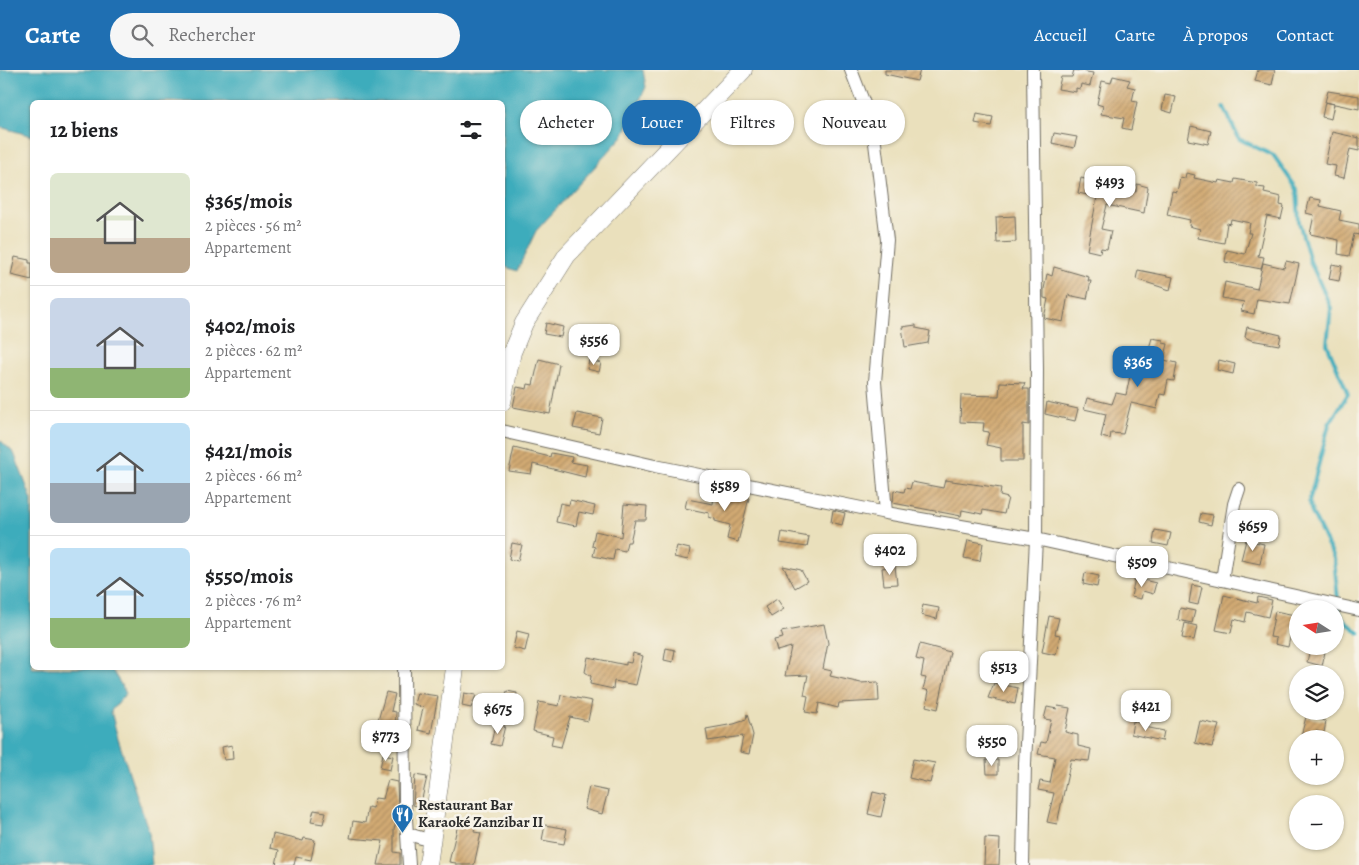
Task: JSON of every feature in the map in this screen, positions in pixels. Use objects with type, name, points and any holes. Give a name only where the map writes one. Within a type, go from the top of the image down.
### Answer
[{"type":"main road","points":[[505,371],[507,351],[567,255],[743,70]]},
{"type":"main road","points":[[428,865],[456,670]]},
{"type":"street","points":[[850,70],[873,127],[887,240],[875,382],[886,513]]},
{"type":"street","points":[[1023,865],[1025,764],[1036,539],[1032,70]]},
{"type":"street","points":[[505,432],[656,466],[886,513],[1036,539],[1356,610]]},
{"type":"street","points":[[1222,580],[1234,504],[1239,489]]},
{"type":"street","points":[[404,670],[405,804],[409,865]]},
{"type":"street","points":[[408,834],[432,840]]},
{"type":"water","points":[[0,70],[643,70],[646,87],[640,100],[622,100],[622,137],[536,231],[517,271],[505,267],[505,100],[30,100],[30,135],[0,127]]},
{"type":"water","points":[[0,440],[14,453],[30,495],[30,670],[112,670],[126,693],[111,711],[118,739],[149,832],[152,865],[0,865]]},
{"type":"building","points":[[885,70],[920,70],[917,81],[885,74]]},
{"type":"building","points":[[1074,70],[1093,73],[1090,86],[1081,84],[1080,89],[1076,88],[1076,92],[1058,89],[1061,77],[1072,77]]},
{"type":"building","points":[[1258,70],[1275,70],[1272,85],[1255,81]]},
{"type":"building","points":[[1113,76],[1130,80],[1127,86],[1135,88],[1132,101],[1137,102],[1131,130],[1122,128],[1124,118],[1101,114],[1103,106],[1097,104],[1102,81],[1111,83]]},
{"type":"building","points":[[1328,91],[1359,96],[1359,109],[1325,102]]},
{"type":"building","points":[[1165,95],[1176,97],[1172,113],[1162,110]]},
{"type":"building","points":[[1325,102],[1334,104],[1331,119],[1322,117]]},
{"type":"building","points":[[977,114],[993,117],[991,126],[975,123]]},
{"type":"building","points":[[1191,126],[1211,131],[1208,144],[1188,140]]},
{"type":"building","points":[[1332,132],[1359,138],[1359,151],[1350,149],[1344,178],[1334,176],[1336,166],[1325,164]]},
{"type":"building","points":[[1054,133],[1077,137],[1074,148],[1052,143]]},
{"type":"building","points":[[1186,173],[1195,175],[1194,178],[1218,183],[1219,180],[1234,183],[1235,179],[1257,183],[1257,187],[1265,188],[1264,193],[1281,197],[1280,205],[1284,206],[1281,219],[1267,216],[1258,256],[1264,257],[1261,269],[1225,262],[1227,250],[1245,254],[1251,233],[1248,233],[1250,223],[1231,219],[1230,224],[1227,223],[1224,243],[1198,238],[1200,229],[1189,226],[1190,220],[1167,215],[1172,191],[1177,192],[1180,177],[1185,178]]},
{"type":"building","points":[[1081,178],[1136,192],[1137,184],[1148,187],[1144,213],[1107,205],[1101,229],[1111,231],[1107,249],[1101,248],[1100,253],[1087,250],[1097,197],[1078,193]]},
{"type":"building","points":[[1310,198],[1321,200],[1320,206],[1341,211],[1339,220],[1359,224],[1359,235],[1354,234],[1349,256],[1338,254],[1339,240],[1310,234],[1314,215],[1306,213]]},
{"type":"building","points":[[1015,216],[1016,242],[997,243],[996,217]]},
{"type":"building","points":[[15,257],[29,260],[30,280],[11,275]]},
{"type":"building","points":[[1286,261],[1299,264],[1290,304],[1257,299],[1254,314],[1241,311],[1244,302],[1222,298],[1225,282],[1257,289],[1263,263],[1284,268]]},
{"type":"building","points":[[1332,264],[1342,266],[1339,281],[1329,279]]},
{"type":"building","points":[[1054,267],[1089,277],[1088,281],[1091,281],[1087,299],[1068,295],[1063,322],[1044,318],[1048,299],[1044,298],[1044,289],[1047,274],[1052,276]]},
{"type":"building","points":[[1138,270],[1173,277],[1170,290],[1136,279]]},
{"type":"building","points":[[546,323],[563,327],[561,337],[544,334]]},
{"type":"building","points":[[916,325],[916,328],[930,331],[928,343],[905,347],[902,327]]},
{"type":"building","points":[[1247,327],[1281,335],[1279,345],[1251,340],[1245,337]]},
{"type":"building","points":[[1152,338],[1163,340],[1163,343],[1168,344],[1164,360],[1177,363],[1174,381],[1168,380],[1165,395],[1160,394],[1157,409],[1131,403],[1123,434],[1111,433],[1110,439],[1101,437],[1106,414],[1084,409],[1087,398],[1112,404],[1116,393],[1126,395],[1135,352],[1147,355]]},
{"type":"building","points":[[539,359],[559,364],[550,414],[513,407],[517,387],[527,389],[528,384],[533,385]]},
{"type":"building","points":[[589,360],[601,363],[599,372],[587,369]]},
{"type":"building","points":[[1219,360],[1235,364],[1233,374],[1217,370]]},
{"type":"building","points":[[1000,382],[1025,383],[1023,389],[1029,389],[1029,425],[1023,424],[1023,461],[1001,461],[1001,448],[986,445],[989,432],[983,431],[984,423],[960,422],[961,395],[999,396]]},
{"type":"building","points":[[1047,402],[1078,409],[1075,421],[1045,414]]},
{"type":"building","points":[[577,413],[602,418],[599,433],[573,428]]},
{"type":"building","points":[[514,448],[550,457],[551,453],[572,457],[571,462],[587,465],[585,477],[533,464],[531,474],[509,471]]},
{"type":"building","points":[[945,480],[1001,488],[1000,496],[1008,498],[1004,514],[983,510],[982,514],[962,510],[961,516],[893,503],[894,490],[904,492],[905,488],[910,489],[912,482],[943,488]]},
{"type":"building","points":[[724,493],[749,498],[738,542],[727,539],[730,525],[715,521],[715,519],[709,517],[709,513],[685,508],[687,499],[713,504],[714,496],[723,498]]},
{"type":"building","points":[[570,500],[595,506],[593,515],[579,512],[576,526],[556,522],[560,503],[569,505]]},
{"type":"building","points":[[624,504],[647,506],[646,520],[635,520],[630,542],[627,542],[625,551],[615,549],[613,560],[593,556],[595,547],[592,546],[595,531],[621,537]]},
{"type":"building","points":[[833,510],[845,513],[842,525],[831,522]]},
{"type":"building","points":[[1201,513],[1213,515],[1211,525],[1199,522]]},
{"type":"building","points":[[1155,530],[1171,533],[1168,546],[1153,543]]},
{"type":"building","points":[[782,532],[809,537],[807,547],[780,543]]},
{"type":"building","points":[[968,540],[983,543],[980,561],[964,558]]},
{"type":"building","points":[[1246,540],[1264,544],[1260,564],[1241,560]]},
{"type":"building","points":[[512,543],[522,545],[518,561],[509,559]]},
{"type":"building","points":[[677,546],[690,549],[688,560],[674,557]]},
{"type":"building","points":[[783,566],[801,570],[807,581],[795,588]]},
{"type":"building","points":[[895,566],[897,584],[884,585],[882,568]]},
{"type":"building","points":[[1085,573],[1099,576],[1097,587],[1083,584]]},
{"type":"building","points":[[1135,578],[1156,583],[1153,594],[1143,591],[1141,599],[1131,597]]},
{"type":"building","points":[[1192,585],[1202,587],[1198,605],[1189,603]]},
{"type":"building","points":[[1224,595],[1257,603],[1258,597],[1272,600],[1268,617],[1247,612],[1245,622],[1234,619],[1231,633],[1216,630]]},
{"type":"building","points":[[777,599],[784,609],[771,617],[765,607]]},
{"type":"building","points":[[923,605],[939,608],[937,619],[921,615]]},
{"type":"building","points":[[1180,608],[1195,611],[1192,623],[1178,620]]},
{"type":"building","points":[[1275,611],[1289,614],[1288,647],[1275,644],[1276,638],[1270,637]]},
{"type":"building","points":[[1049,616],[1059,618],[1055,634],[1060,635],[1056,655],[1042,652]]},
{"type":"building","points":[[1185,623],[1197,626],[1194,640],[1182,638]]},
{"type":"building","points":[[824,624],[828,643],[823,669],[832,671],[830,676],[861,683],[878,682],[879,701],[839,703],[838,708],[819,703],[817,714],[805,712],[808,696],[804,695],[808,675],[785,676],[791,647],[777,651],[774,640],[783,638],[781,632]]},
{"type":"building","points":[[517,631],[529,634],[525,651],[513,648]]},
{"type":"building","points":[[920,644],[950,652],[938,709],[926,706],[929,691],[923,689],[926,678],[921,677],[924,661],[916,659]]},
{"type":"building","points":[[666,648],[675,650],[673,662],[664,660]]},
{"type":"building","points":[[633,653],[643,656],[636,685],[614,681],[613,689],[590,684],[591,676],[585,672],[588,657],[626,665],[626,662],[631,663]]},
{"type":"building","points":[[1309,655],[1324,655],[1322,665],[1307,662]]},
{"type":"building","points":[[994,683],[1018,688],[1015,704],[988,698]]},
{"type":"building","points":[[507,691],[517,693],[515,705],[505,702]]},
{"type":"building","points":[[386,692],[395,694],[391,711],[396,712],[395,728],[377,724]]},
{"type":"building","points":[[417,693],[438,696],[431,733],[418,730],[423,708],[414,704]]},
{"type":"building","points":[[464,693],[476,695],[471,708],[462,706]]},
{"type":"building","points":[[561,695],[592,701],[588,721],[570,717],[561,747],[551,745],[553,736],[533,731],[539,702],[559,706]]},
{"type":"building","points":[[1058,706],[1070,708],[1065,732],[1078,735],[1078,746],[1091,749],[1089,761],[1071,759],[1057,824],[1047,822],[1054,793],[1038,790],[1040,781],[1050,783],[1055,757],[1038,754],[1041,742],[1046,743],[1051,720],[1044,719],[1047,707],[1057,709]]},
{"type":"building","points":[[747,714],[753,735],[749,754],[740,752],[743,736],[708,741],[706,729],[746,720]]},
{"type":"building","points":[[1305,720],[1326,721],[1324,730],[1303,730]]},
{"type":"building","points":[[1133,721],[1146,724],[1145,727],[1164,731],[1162,741],[1131,734]]},
{"type":"building","points":[[1200,721],[1219,725],[1212,747],[1195,743]]},
{"type":"building","points":[[495,724],[505,726],[500,746],[491,744]]},
{"type":"building","points":[[232,745],[233,759],[224,760],[222,747]]},
{"type":"building","points":[[383,754],[393,756],[390,770],[380,768]]},
{"type":"building","points":[[913,759],[935,763],[930,783],[909,778]]},
{"type":"building","points":[[986,760],[998,760],[998,774],[987,774]]},
{"type":"building","points":[[415,775],[427,777],[420,807],[413,805]]},
{"type":"building","points":[[388,780],[397,782],[398,814],[394,829],[394,852],[400,853],[400,865],[378,865],[383,841],[350,838],[353,821],[365,823],[368,807],[373,808],[375,798],[383,799]]},
{"type":"building","points":[[589,787],[608,791],[602,814],[584,809]]},
{"type":"building","points":[[873,792],[886,795],[881,817],[868,814]]},
{"type":"building","points":[[314,810],[326,812],[323,824],[311,822]]},
{"type":"building","points":[[459,820],[475,824],[474,832],[481,833],[474,865],[456,865],[456,863],[449,862]]},
{"type":"building","points":[[545,825],[567,829],[564,844],[542,840]]},
{"type":"building","points":[[273,834],[303,841],[304,838],[315,840],[311,860],[296,857],[294,865],[276,865],[279,850],[270,848]]},
{"type":"building","points":[[985,838],[1000,839],[999,865],[984,865]]},
{"type":"waterway","points":[[1224,107],[1239,139],[1274,156],[1297,189],[1299,222],[1310,261],[1331,308],[1327,344],[1348,394],[1329,424],[1309,502],[1312,513],[1334,558],[1339,611],[1343,619],[1359,633]]},
{"type":"place","name":"Restaurant Bar Karaoké Zanzibar II","points":[[402,833]]}]
